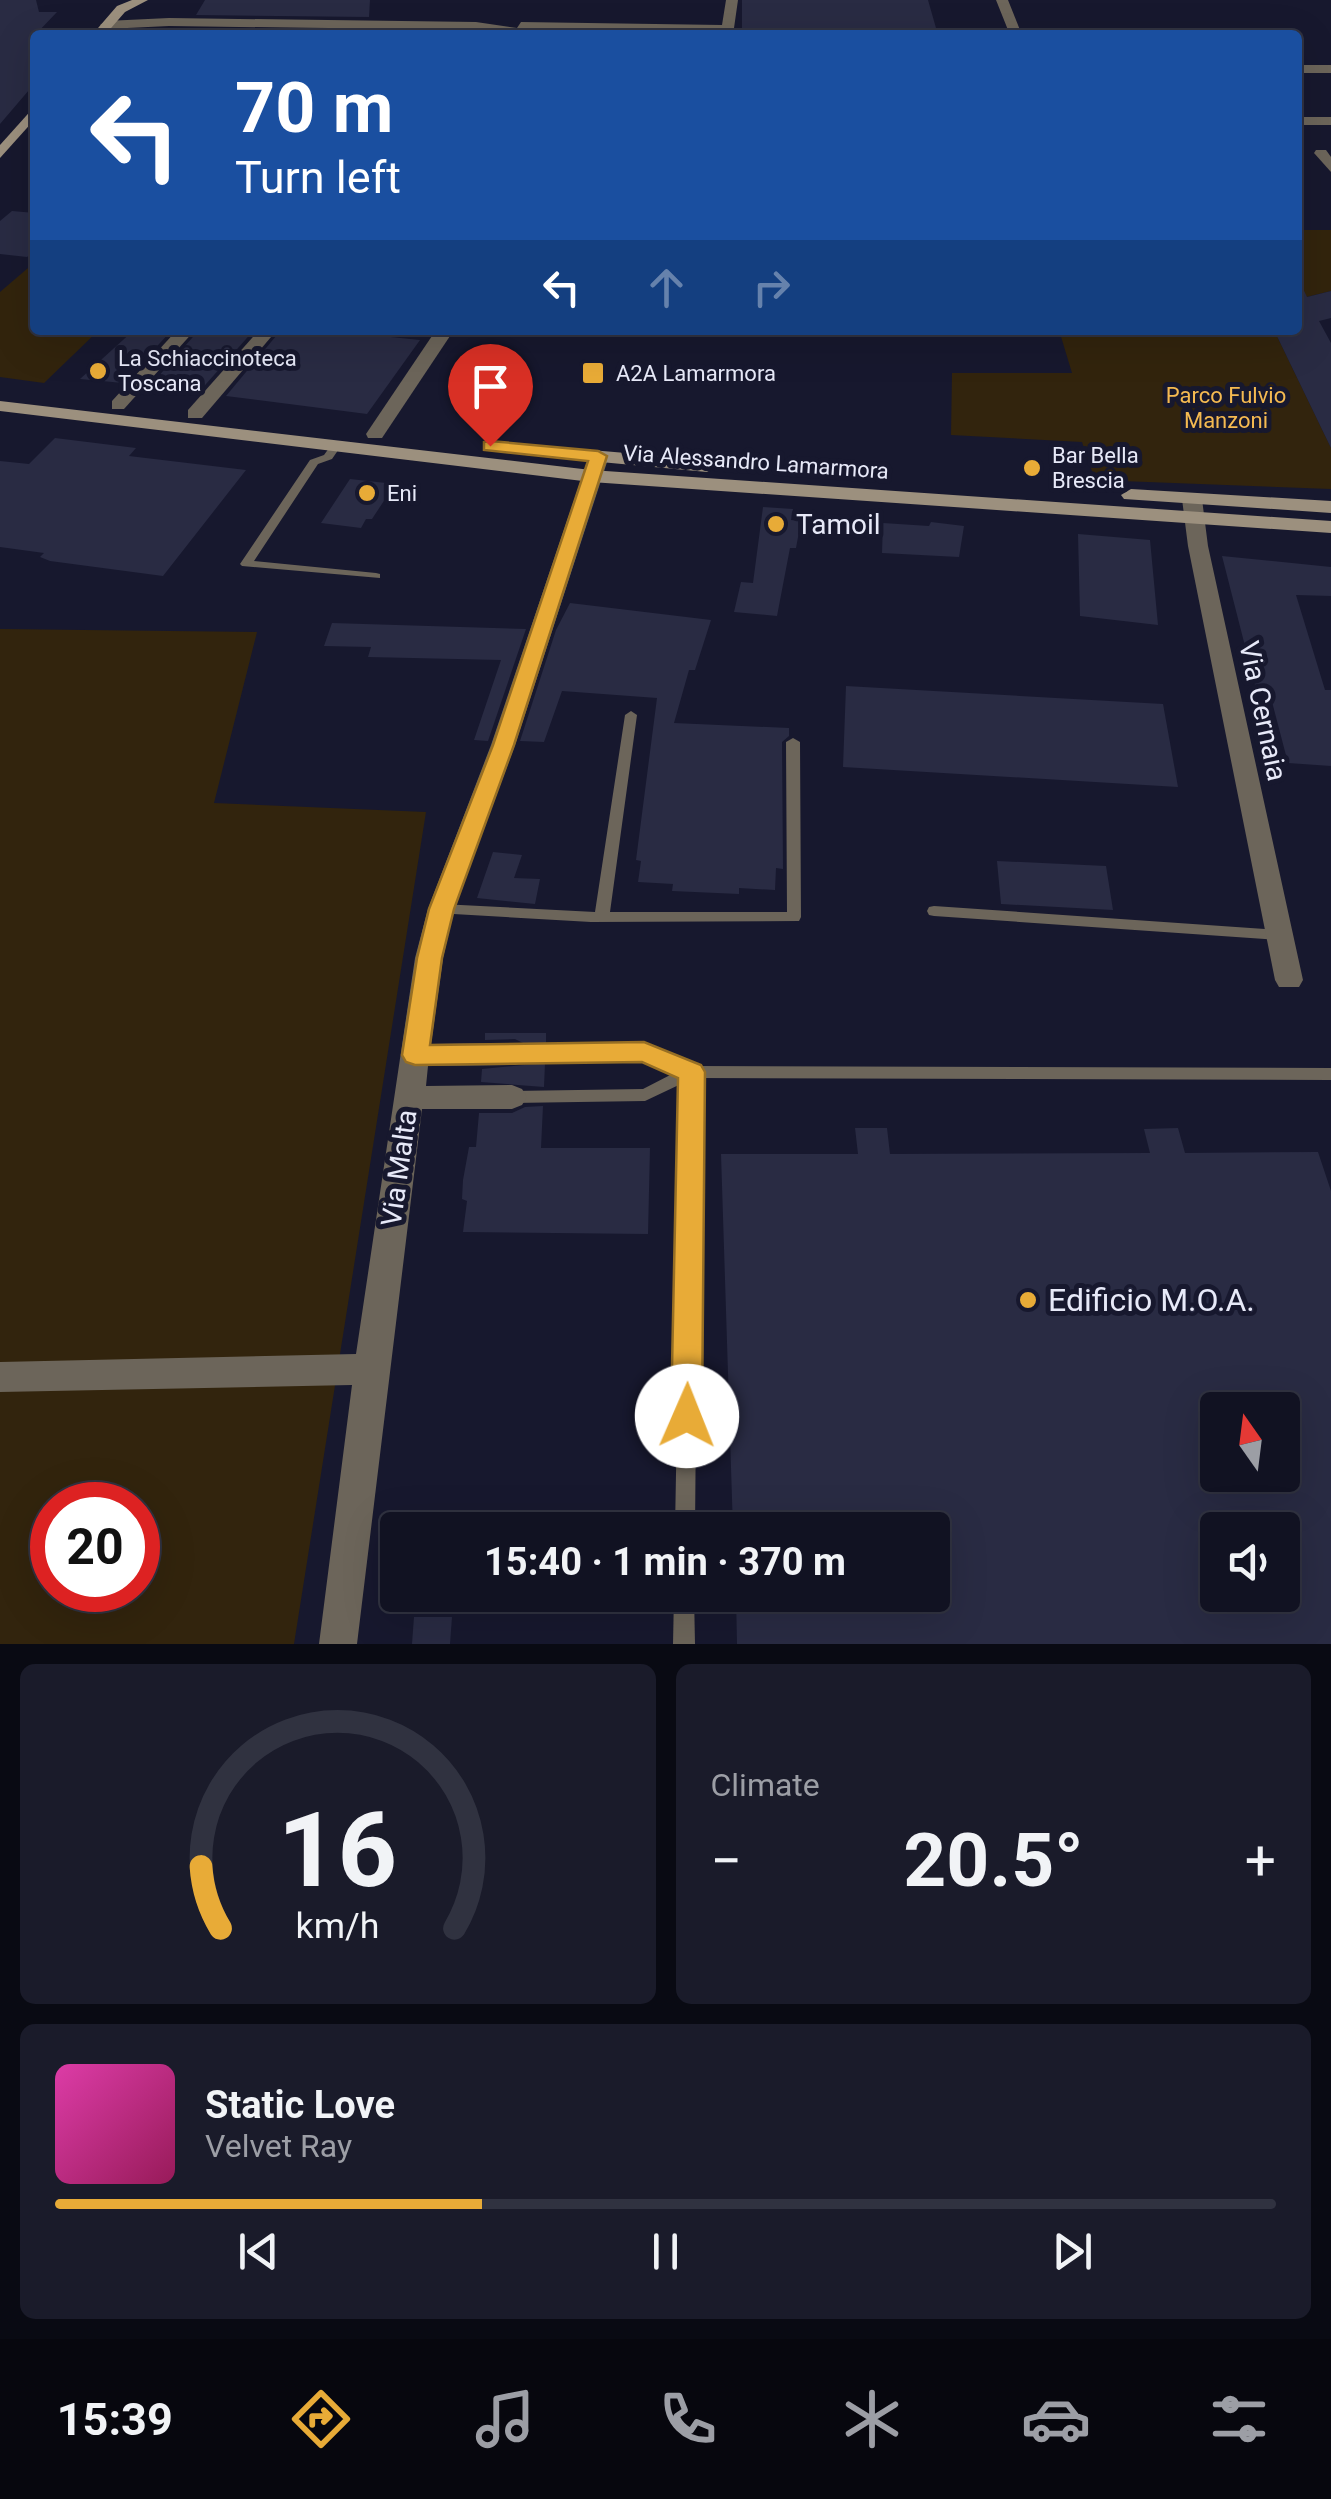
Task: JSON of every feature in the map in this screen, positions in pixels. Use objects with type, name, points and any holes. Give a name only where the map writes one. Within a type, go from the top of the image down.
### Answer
[{"type":"main road","points":[[102,30],[119,7],[142,0]]},
{"type":"main road","points":[[0,154],[30,116]]},
{"type":"main road","name":"Via Alessandro Lamarmora","points":[[0,391],[375,434],[595,466]]},
{"type":"main road","name":"Via Alessandro Lamarmora","points":[[0,406],[336,446],[595,466],[906,482],[1194,508],[1331,527]]},
{"type":"main road","name":"Via Alessandro Lamarmora","points":[[1194,508],[1331,507]]},
{"type":"street","points":[[727,30],[732,0]]},
{"type":"street","points":[[1002,0],[1014,30]]},
{"type":"street","points":[[119,7],[170,22]]},
{"type":"street","points":[[102,30],[170,22],[357,30]]},
{"type":"street","points":[[102,30],[434,30]]},
{"type":"street","points":[[1302,68],[1331,69]]},
{"type":"street","points":[[1302,76],[1331,76]]},
{"type":"street","points":[[1302,122],[1331,122]]},
{"type":"street","points":[[1331,154],[1321,153],[1331,168]]},
{"type":"street","points":[[118,405],[181,335]]},
{"type":"street","points":[[196,414],[264,335]]},
{"type":"street","points":[[375,434],[441,335]]},
{"type":"street","name":"Via Malta","points":[[338,1644],[371,1369],[429,958],[442,909],[504,745],[595,466]]},
{"type":"street","name":"Via Cernaia","points":[[1194,508],[1289,980]]},
{"type":"street","points":[[415,1055],[516,1054]]},
{"type":"street","points":[[409,1098],[512,1097]]},
{"type":"street","points":[[0,1376],[371,1369]]},
{"type":"lane","points":[[336,446],[328,457],[314,462],[246,564],[376,576]]},
{"type":"lane","points":[[602,916],[631,715]]},
{"type":"lane","points":[[442,909],[602,916],[794,917],[793,742]]},
{"type":"lane","points":[[934,911],[1280,935]]},
{"type":"lane","points":[[516,1054],[644,1052],[692,1072],[1331,1074]]},
{"type":"lane","points":[[512,1097],[645,1095],[692,1072]]},
{"type":"lane","points":[[685,1512],[692,1072]]},
{"type":"lane","points":[[684,1612],[684,1644]]},
{"type":"green space","points":[[1302,230],[1331,230],[1331,291],[1302,298]]},
{"type":"green space","points":[[30,266],[30,335],[94,335],[44,383],[0,377],[0,292]]},
{"type":"green space","name":"Parco Fulvio Manzoni","points":[[1061,335],[1276,335],[1331,448],[1331,489],[1095,480],[1082,442],[951,435],[952,373],[1072,373]]},
{"type":"green space","points":[[0,629],[257,632],[214,803],[426,812],[294,1644],[0,1644]]},
{"type":"building","points":[[0,0],[36,0],[39,12],[57,12],[40,30],[30,30],[30,89],[0,124]]},
{"type":"building","points":[[205,0],[370,0],[369,17],[196,15]]},
{"type":"building","points":[[742,0],[928,0],[937,30],[742,30]]},
{"type":"building","points":[[12,211],[30,213],[27,257],[0,254],[0,221]]},
{"type":"building","points":[[1302,286],[1307,297],[1331,291],[1331,318],[1319,321],[1331,343],[1331,448],[1276,335],[1302,335]]},
{"type":"building","points":[[128,335],[167,335],[123,383],[80,379]]},
{"type":"building","points":[[195,335],[250,335],[198,393],[150,386]]},
{"type":"building","points":[[277,335],[372,335],[420,340],[367,414],[226,396]]},
{"type":"building","points":[[55,438],[136,448],[129,456],[246,470],[163,576],[50,561],[40,557],[44,553],[0,547],[0,461],[29,464]]},
{"type":"building","points":[[350,479],[395,484],[372,519],[366,519],[361,528],[321,523]]},
{"type":"building","points":[[763,507],[793,509],[791,520],[801,521],[796,548],[790,548],[777,616],[734,612],[741,582],[753,583]]},
{"type":"building","points":[[931,522],[964,526],[959,557],[882,553],[883,523],[929,526]]},
{"type":"building","points":[[1078,534],[1150,540],[1158,625],[1080,616]]},
{"type":"building","points":[[1222,556],[1331,567],[1331,596],[1296,595],[1325,690],[1331,690],[1331,766],[1288,763],[1270,694],[1257,693]]},
{"type":"building","points":[[570,603],[711,620],[695,670],[689,670],[674,723],[789,728],[789,736],[782,742],[783,869],[776,868],[775,890],[739,888],[739,894],[672,891],[673,884],[638,882],[641,861],[636,860],[657,698],[562,691],[544,742],[520,741],[556,630]]},
{"type":"building","points":[[332,623],[526,629],[488,741],[474,740],[501,660],[368,657],[371,647],[324,646]]},
{"type":"building","points":[[846,686],[1163,704],[1178,787],[843,767]]},
{"type":"building","points":[[493,852],[522,855],[514,878],[540,879],[535,904],[477,898]]},
{"type":"building","points":[[997,861],[1106,866],[1113,910],[1001,904]]},
{"type":"building","points":[[485,1033],[546,1033],[546,1045],[529,1046],[515,1039],[485,1040]]},
{"type":"building","points":[[545,1063],[544,1087],[481,1082],[482,1069]]},
{"type":"building","points":[[543,1106],[541,1148],[650,1148],[648,1234],[463,1232],[467,1201],[462,1199],[463,1180],[469,1147],[476,1147],[479,1113],[512,1113]]},
{"type":"building","name":"Edificio M.O.A.","points":[[855,1128],[887,1128],[890,1154],[1150,1153],[1144,1129],[1178,1128],[1185,1153],[1318,1152],[1331,1191],[1331,1644],[737,1644],[736,1612],[950,1612],[950,1512],[732,1512],[721,1154],[858,1154]]},
{"type":"building","points":[[414,1617],[452,1617],[450,1644],[412,1644]]},
{"type":"place","name":"La Schiaccinoteca Toscana","points":[[98,371]]},
{"type":"place","name":"A2A Lamarmora","points":[[593,373]]},
{"type":"place","name":"Bar Bella Brescia","points":[[1032,468]]},
{"type":"place","name":"Eni","points":[[367,493]]},
{"type":"place","name":"Tamoil","points":[[776,524]]},
{"type":"place","name":"Edificio M.O.A.","points":[[1028,1300]]},
{"type":"route","points":[[490,446],[598,456],[504,745],[442,909],[429,958],[415,1055],[644,1052],[692,1072],[687,1416]]}]
